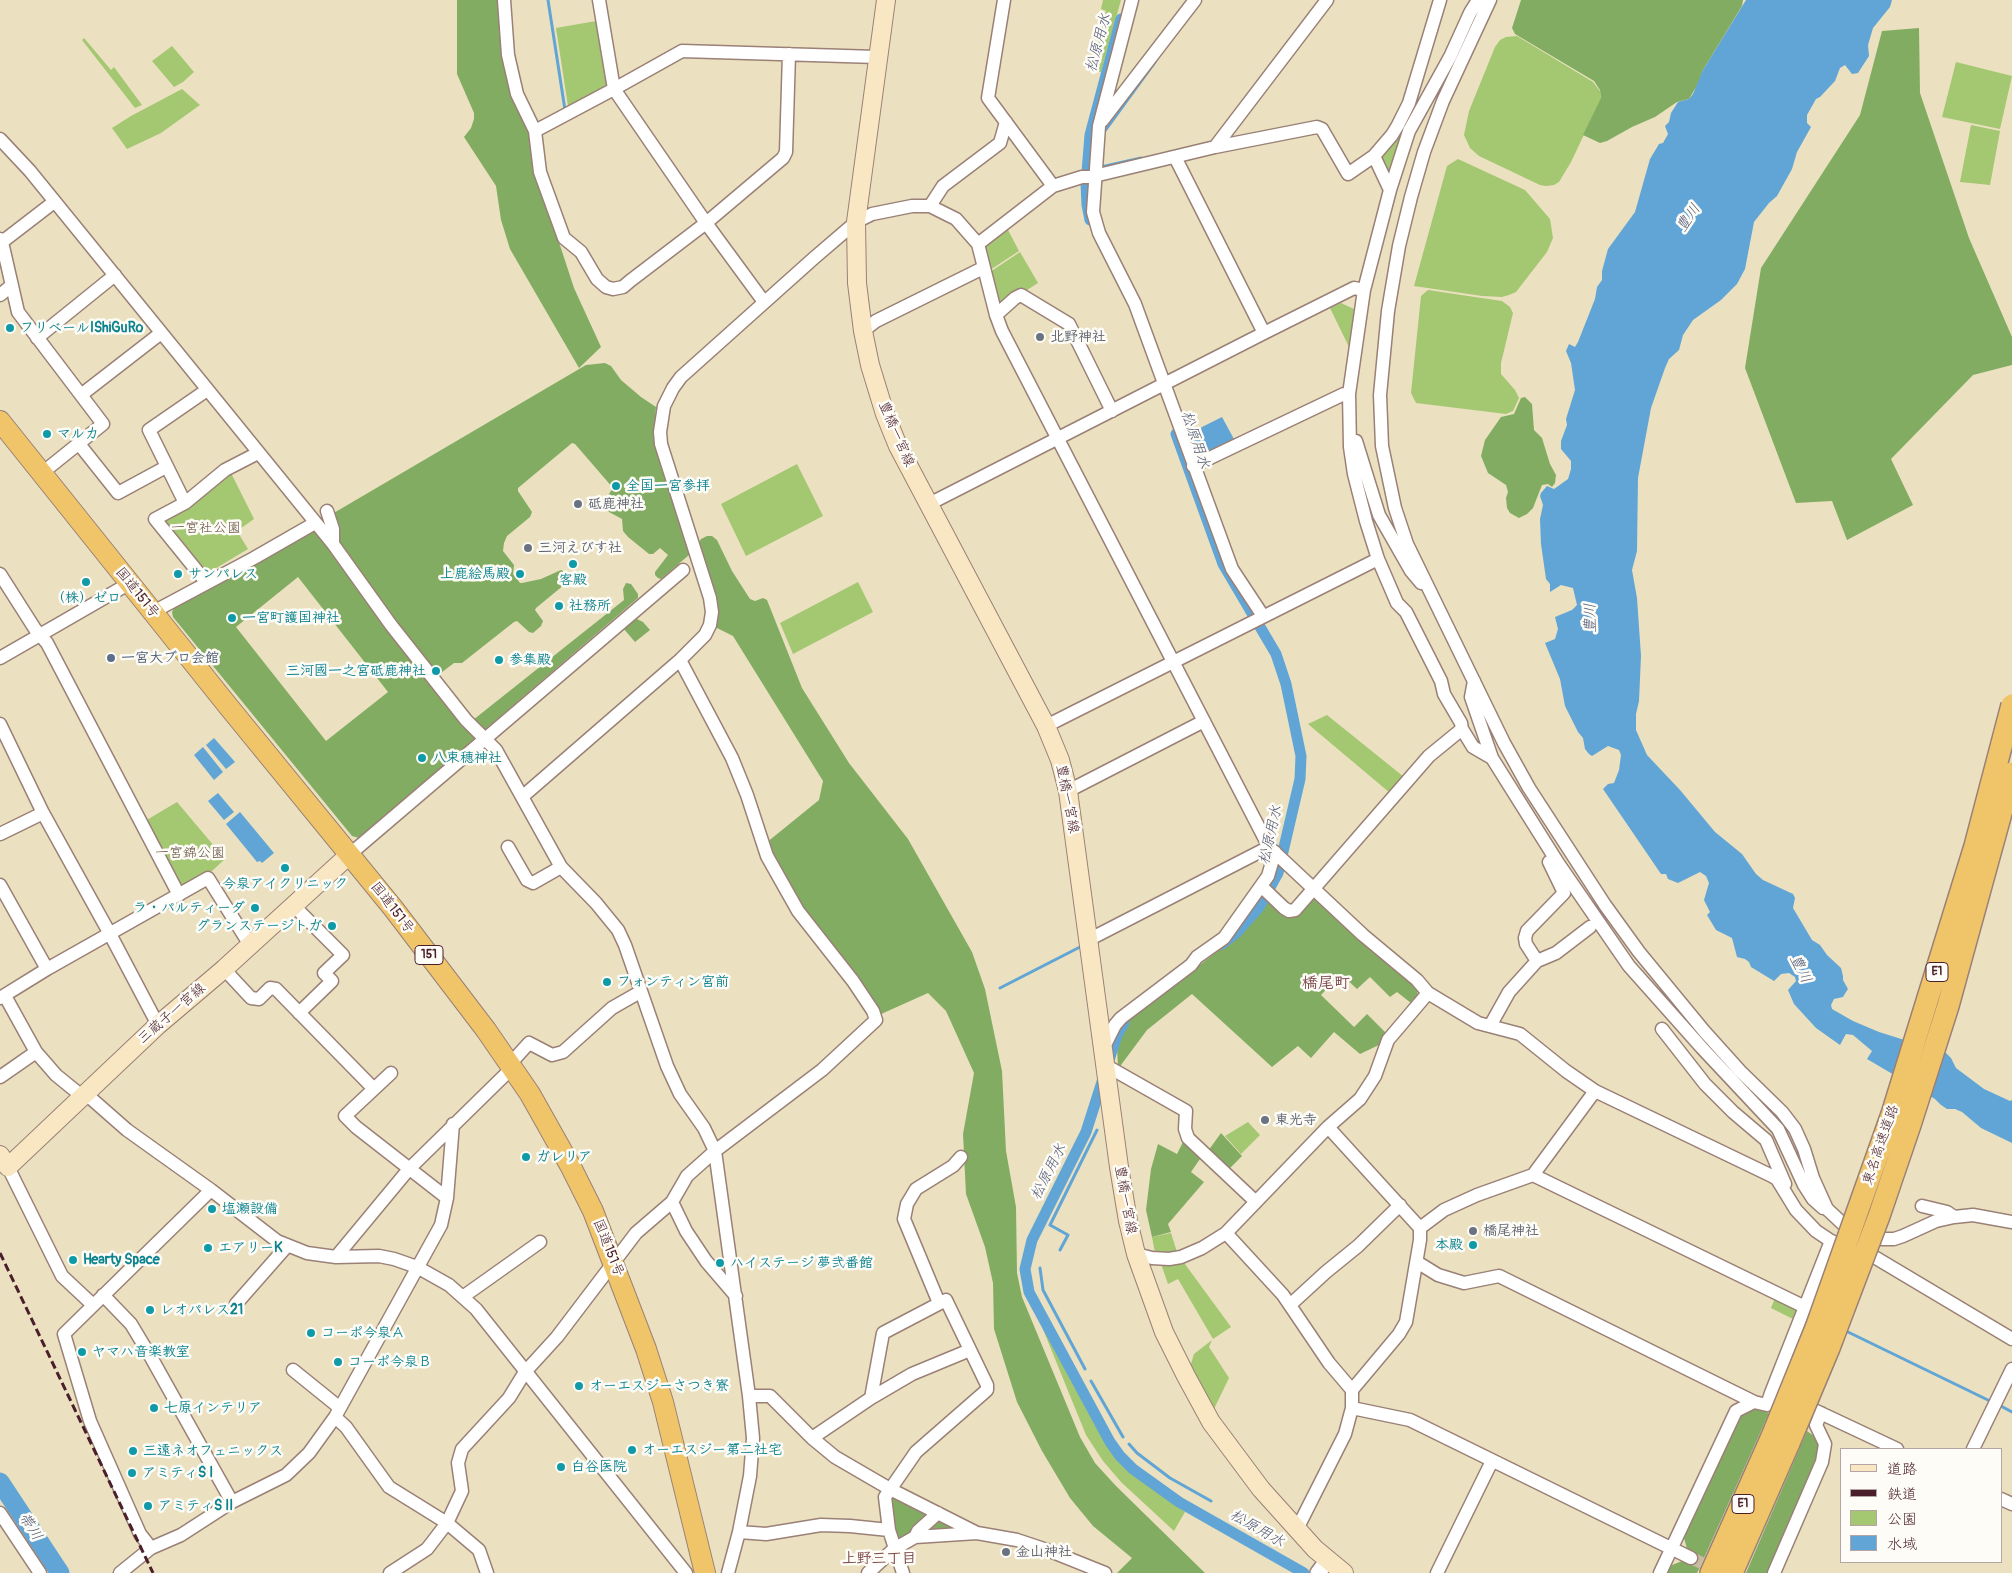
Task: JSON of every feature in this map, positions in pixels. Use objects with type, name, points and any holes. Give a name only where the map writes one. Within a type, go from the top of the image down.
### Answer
[{"type":"highway","name":"国道151号","points":[[0,421],[350,855],[455,989],[530,1094],[572,1167],[593,1211],[646,1349],[663,1402],[705,1573]]},
{"type":"highway","name":"東名高速道路","points":[[1732,1573],[1781,1439],[1816,1328],[1892,1114],[1975,846],[2012,704]]},
{"type":"highway","name":"東名高速道路","points":[[1711,1573],[1828,1348],[1879,1216],[1948,1006],[2012,773]]},
{"type":"main road","name":"豊橋一宮線","points":[[886,0],[856,222],[857,282],[863,331],[870,365],[885,414],[898,446],[1046,726],[1060,760],[1068,791],[1090,939],[1119,1167],[1136,1254],[1164,1332],[1211,1422],[1261,1489],[1297,1529],[1321,1569],[1344,1573]]},
{"type":"main road","name":"三蔵子一宮線","points":[[4,1161],[85,1096],[158,1025],[224,969],[350,855]]},
{"type":"street","points":[[504,0],[510,65],[517,94],[535,131],[540,172],[564,238],[581,252],[597,279],[606,287],[613,289],[623,287],[706,223],[783,158],[786,152],[789,54]]},
{"type":"street","points":[[599,0],[614,89],[706,223],[764,302]]},
{"type":"street","points":[[1004,0],[988,98],[1053,186]]},
{"type":"street","points":[[1132,0],[1099,126],[1089,177],[1093,212],[1099,233],[1135,304],[1232,569],[1263,616]]},
{"type":"street","points":[[1099,126],[1195,0]]},
{"type":"street","points":[[1215,147],[1327,0]]},
{"type":"street","points":[[978,244],[1053,186],[1215,147],[1317,127],[1322,129],[1348,174],[1374,156],[1392,135],[1409,102],[1440,0]]},
{"type":"street","points":[[1478,0],[1450,57],[1409,131],[1390,190],[1364,290],[1349,394],[1349,426],[1354,474],[1366,521],[1396,603],[1406,612],[1441,681],[1444,694],[1473,747],[1492,758]]},
{"type":"street","points":[[1490,0],[1444,101],[1424,152],[1399,246],[1387,321],[1380,395],[1382,446],[1395,508],[1407,544],[1529,788],[1605,905],[1639,952],[1704,1031],[1740,1071],[1782,1112],[1795,1129],[1827,1210]]},
{"type":"street","points":[[535,131],[682,51],[877,57]]},
{"type":"street","points":[[930,206],[943,186],[1000,143],[1006,122]]},
{"type":"street","points":[[1,141],[30,171],[333,544],[427,671],[466,720],[496,750],[561,867],[596,903],[618,930],[670,1072],[680,1094],[704,1128],[715,1151],[736,1296],[753,1438],[750,1476],[739,1532],[728,1573]]},
{"type":"street","points":[[1374,156],[1390,190]]},
{"type":"street","points":[[1175,158],[1264,333]]},
{"type":"street","points":[[42,473],[103,424],[18,312],[1,241],[54,202]]},
{"type":"street","points":[[522,798],[680,660],[705,635],[710,625],[712,612],[710,598],[692,536],[663,455],[660,432],[664,406],[673,388],[681,377],[856,222],[872,214],[912,206],[930,206],[956,219],[978,244],[982,268],[1002,331],[1272,849],[1363,935],[1417,980],[1428,993],[1478,1023],[1520,1034],[1566,1071],[1595,1091],[1772,1176],[1777,1179],[1783,1191],[1803,1219],[1816,1231],[1831,1241],[1870,1255],[2012,1338]]},
{"type":"street","points":[[863,331],[876,321],[982,268]]},
{"type":"street","points":[[37,338],[115,275]]},
{"type":"street","points":[[0,295],[11,286]]},
{"type":"street","points":[[929,504],[1354,288],[1364,290]]},
{"type":"street","points":[[996,315],[1021,295],[1069,324],[1112,411]]},
{"type":"street","points":[[81,395],[161,333]]},
{"type":"street","points":[[186,503],[166,467],[149,430],[207,390]]},
{"type":"street","points":[[1193,466],[1344,394],[1349,394]]},
{"type":"street","points":[[1349,426],[1352,430],[1380,515],[1411,571],[1418,581],[1424,584],[1427,583]]},
{"type":"street","points":[[79,444],[118,494],[166,467]]},
{"type":"street","points":[[206,582],[156,519],[186,503],[225,470],[258,453]]},
{"type":"street","points":[[327,511],[333,529],[333,544]]},
{"type":"street","points":[[153,612],[315,523]]},
{"type":"street","points":[[1046,726],[1378,558]]},
{"type":"street","points":[[350,855],[683,570]]},
{"type":"street","points":[[0,574],[47,643],[179,895]]},
{"type":"street","points":[[0,658],[130,583]]},
{"type":"street","points":[[390,1573],[427,1549],[447,1523],[462,1491],[458,1463],[462,1448],[509,1398],[525,1372],[557,1337],[636,1232],[672,1202],[687,1176],[715,1151],[822,1070],[876,1020],[873,1011],[853,981],[798,911],[767,856],[748,795],[732,758],[680,660]]},
{"type":"street","points":[[1474,681],[1471,697],[1492,758],[1538,832],[1629,966],[1778,1129],[1804,1185],[1813,1199],[1843,1224],[1882,1239],[1894,1239],[1904,1236],[1936,1221],[1954,1217],[1973,1216],[2012,1222]]},
{"type":"street","points":[[1068,791],[1204,721]]},
{"type":"street","points":[[0,724],[42,814],[110,934],[158,1025]]},
{"type":"street","points":[[1261,886],[1289,911],[1300,906],[1429,756],[1462,729]]},
{"type":"street","points":[[0,834],[42,814]]},
{"type":"street","points":[[1537,961],[1526,944],[1527,931],[1564,893],[1544,851],[1538,832]]},
{"type":"street","points":[[508,847],[527,880],[533,883],[561,867]]},
{"type":"street","points":[[1256,1202],[1188,1138],[1185,1129],[1186,1111],[1104,1057],[1115,1025],[1121,1018],[1224,938],[1268,876],[1272,849]]},
{"type":"street","points":[[1090,939],[1272,849]]},
{"type":"street","points":[[250,945],[208,878],[47,969],[2,997],[36,1052],[56,1075],[127,1130],[287,1246],[307,1253],[336,1257],[379,1256],[394,1259],[417,1267],[450,1285],[464,1296],[510,1350],[525,1372],[686,1573]]},
{"type":"street","points":[[0,885],[47,969]]},
{"type":"street","points":[[294,906],[343,955],[324,973],[332,981],[299,1013]]},
{"type":"street","points":[[1490,1026],[1509,992],[1537,961],[1556,953],[1590,927]]},
{"type":"street","points":[[224,969],[251,998],[258,999],[270,988],[276,989],[374,1089]]},
{"type":"street","points":[[336,1257],[409,1169],[511,1066],[529,1043],[552,1055],[563,1052],[612,1008],[640,992]]},
{"type":"street","points":[[1136,1254],[1152,1258],[1169,1259],[1181,1257],[1202,1248],[1226,1233],[1328,1127],[1360,1098],[1375,1076],[1388,1040],[1428,993]]},
{"type":"street","points":[[1662,1029],[1706,1084],[1733,1112],[1766,1140],[1786,1184]]},
{"type":"street","points":[[0,1077],[36,1052]]},
{"type":"street","points":[[391,1073],[345,1116],[447,1198]]},
{"type":"street","points":[[1420,1228],[1444,1210],[1533,1175],[1595,1091]]},
{"type":"street","points":[[120,1573],[151,1548],[181,1535],[232,1502],[286,1476],[309,1453],[337,1412],[441,1225],[447,1198],[453,1124]]},
{"type":"street","points":[[1297,1529],[1344,1434],[1352,1408],[1352,1390],[1399,1334],[1406,1322],[1417,1262],[1420,1228],[1328,1127]]},
{"type":"street","points":[[939,1303],[904,1219],[907,1204],[916,1189],[953,1166],[960,1156]]},
{"type":"street","points":[[4,1161],[62,1276],[93,1305]]},
{"type":"street","points":[[1533,1175],[1805,1307]]},
{"type":"street","points":[[151,1548],[140,1534],[90,1421],[64,1334],[211,1190]]},
{"type":"street","points":[[672,1202],[686,1231],[706,1261],[736,1296]]},
{"type":"street","points":[[1290,1305],[1358,1246],[1400,1205]]},
{"type":"street","points":[[1922,1206],[1947,1212],[1954,1217]]},
{"type":"street","points":[[1226,1233],[1290,1305],[1329,1363],[1352,1390]]},
{"type":"street","points":[[1417,1262],[1438,1275],[1464,1283],[1499,1276],[1754,1402],[1767,1405],[1774,1394],[1831,1241]]},
{"type":"street","points":[[464,1296],[540,1242]]},
{"type":"street","points":[[236,1304],[287,1246]]},
{"type":"street","points":[[103,1295],[131,1324],[232,1502]]},
{"type":"street","points":[[871,1398],[883,1333],[946,1300],[987,1385],[987,1390],[916,1452],[886,1497],[889,1530],[903,1573]]},
{"type":"street","points":[[812,1438],[871,1398],[912,1374],[970,1350]]},
{"type":"street","points":[[1973,1448],[2012,1369]]},
{"type":"street","points":[[293,1370],[337,1412],[389,1487],[447,1523],[479,1550],[487,1573]]},
{"type":"street","points":[[749,1396],[770,1396],[812,1438],[835,1457],[890,1489],[978,1533]]},
{"type":"street","points":[[1660,1573],[1732,1416],[1741,1407],[1754,1402]]},
{"type":"street","points":[[1352,1408],[1410,1420],[1691,1558]]},
{"type":"street","points":[[1774,1573],[1822,1462],[1825,1444],[1816,1425],[1817,1411],[1895,1448]]},
{"type":"street","points":[[1437,1573],[1492,1461]]},
{"type":"street","points":[[0,1513],[40,1573]]},
{"type":"street","points":[[868,1573],[894,1549],[915,1537],[922,1527],[938,1513]]},
{"type":"street","points":[[739,1532],[766,1534],[821,1525],[889,1530]]},
{"type":"street","points":[[915,1537],[978,1533],[1017,1540],[1050,1550],[1105,1573]]},
{"type":"green space","points":[[457,0],[499,0],[531,132],[536,172],[574,288],[601,347],[579,368],[510,249],[501,220],[496,186],[464,137],[471,128],[474,113],[457,74]]},
{"type":"green space","points":[[1103,0],[1121,0],[1101,72],[1091,71],[1106,11],[1101,9]]},
{"type":"green space","points":[[1521,0],[1743,0],[1742,6],[1703,70],[1698,84],[1689,99],[1677,102],[1655,117],[1600,143],[1583,135],[1601,98],[1600,90],[1594,81],[1515,34],[1512,28]]},
{"type":"green space","points":[[596,21],[608,86],[568,106],[556,28]]},
{"type":"green space","points":[[1919,28],[1920,93],[1969,238],[2012,337],[2012,365],[1973,375],[1891,459],[1913,505],[1847,540],[1832,501],[1796,503],[1745,368],[1761,268],[1860,115],[1882,31]]},
{"type":"green space","points":[[1517,36],[1593,82],[1600,91],[1601,99],[1571,162],[1559,182],[1554,185],[1540,185],[1479,156],[1470,148],[1464,135],[1469,111],[1495,47],[1500,40],[1506,37]]},
{"type":"green space","points":[[84,38],[111,70],[114,67],[142,105],[135,108],[82,40]]},
{"type":"green space","points":[[172,46],[194,72],[174,87],[152,61]]},
{"type":"green space","points":[[1956,62],[2012,76],[2000,129],[1942,117]]},
{"type":"green space","points":[[182,89],[200,105],[161,133],[127,149],[112,128]]},
{"type":"green space","points":[[1404,122],[1407,125],[1390,174],[1387,174],[1380,154]]},
{"type":"green space","points":[[1971,125],[2000,131],[1990,185],[1960,182]]},
{"type":"green space","points":[[1458,159],[1525,190],[1550,219],[1553,238],[1547,252],[1516,292],[1509,295],[1502,297],[1482,296],[1414,286],[1447,166]]},
{"type":"green space","points":[[1007,228],[1019,251],[990,270],[984,249],[985,246]]},
{"type":"green space","points":[[1020,252],[1038,283],[999,308],[990,272]]},
{"type":"green space","points":[[1428,290],[1502,301],[1510,307],[1513,313],[1501,363],[1501,374],[1515,390],[1519,398],[1513,411],[1506,414],[1416,403],[1411,393],[1421,296]]},
{"type":"green space","points":[[1341,303],[1354,309],[1349,347],[1330,308]]},
{"type":"green space","points":[[605,363],[611,366],[621,380],[656,407],[654,430],[691,551],[689,555],[661,579],[658,578],[655,572],[668,555],[660,548],[653,554],[649,554],[628,537],[623,531],[622,519],[609,512],[605,504],[606,498],[613,488],[575,444],[572,443],[518,488],[518,491],[532,512],[530,517],[507,536],[504,543],[503,551],[514,565],[513,574],[522,583],[541,579],[561,570],[565,572],[570,580],[536,608],[535,610],[543,621],[541,626],[533,633],[529,632],[517,621],[514,622],[462,663],[454,663],[433,679],[468,724],[624,600],[623,589],[626,583],[631,584],[638,594],[638,598],[359,838],[352,836],[173,617],[172,612],[175,606],[314,528],[332,514],[586,365]],"holes":[[[298,577],[388,692],[326,741],[236,627]]]},
{"type":"green space","points":[[1525,397],[1532,404],[1534,430],[1542,438],[1550,464],[1556,475],[1555,483],[1552,487],[1548,484],[1542,485],[1533,508],[1519,518],[1510,513],[1507,508],[1506,498],[1508,492],[1506,485],[1488,473],[1481,456],[1485,440],[1501,417],[1514,414],[1521,398]]},
{"type":"green space","points":[[797,464],[823,516],[746,556],[721,504]]},
{"type":"green space","name":"一宮社公園","points":[[230,471],[254,519],[237,531],[248,549],[208,573],[204,573],[162,523]]},
{"type":"green space","points":[[712,536],[717,540],[732,571],[750,599],[755,601],[763,598],[767,600],[802,688],[849,763],[908,839],[972,952],[985,989],[1002,1071],[1006,1151],[1016,1207],[1017,1273],[1022,1297],[1080,1437],[1095,1463],[1205,1573],[1117,1573],[1132,1558],[1093,1526],[1070,1498],[1042,1451],[1017,1402],[994,1329],[993,1283],[985,1247],[966,1194],[963,1134],[974,1073],[946,1011],[928,993],[879,1015],[801,908],[766,843],[819,800],[823,781],[733,636],[717,628],[715,625],[699,543],[701,539]]},
{"type":"green space","points":[[858,582],[873,612],[793,654],[780,623]]},
{"type":"green space","points":[[635,618],[643,622],[650,630],[635,642],[623,628]]},
{"type":"green space","points":[[1327,715],[1404,777],[1390,793],[1308,724]]},
{"type":"green space","name":"一宮錦公園","points":[[177,802],[225,859],[212,871],[183,887],[180,886],[145,821]]},
{"type":"green space","points":[[1312,894],[1417,988],[1418,996],[1411,1003],[1397,992],[1390,997],[1370,977],[1357,989],[1341,974],[1321,995],[1354,1027],[1367,1014],[1386,1033],[1381,1044],[1360,1054],[1334,1032],[1311,1058],[1298,1046],[1272,1067],[1192,994],[1147,1030],[1118,1069],[1117,1044],[1122,1029],[1127,1022],[1238,935],[1261,909],[1269,896],[1282,910]]},
{"type":"green space","points":[[1248,1122],[1260,1135],[1241,1154],[1225,1136]]},
{"type":"green space","points":[[1221,1133],[1242,1156],[1227,1171],[1208,1151]]},
{"type":"green space","points":[[1185,1138],[1202,1156],[1191,1172],[1204,1182],[1168,1224],[1171,1232],[1152,1237],[1146,1210],[1151,1169],[1158,1144],[1177,1154]]},
{"type":"green space","points":[[1171,1233],[1177,1252],[1168,1254],[1155,1253],[1152,1237]]},
{"type":"green space","points":[[1182,1260],[1231,1327],[1213,1339],[1178,1279],[1168,1284],[1161,1264]]},
{"type":"green space","points":[[1775,1298],[1799,1310],[1795,1320],[1771,1308]]},
{"type":"green space","points":[[1038,1317],[1107,1445],[1131,1473],[1185,1512],[1174,1531],[1121,1482],[1103,1461],[1086,1435]]},
{"type":"green space","points":[[1212,1340],[1209,1347],[1229,1378],[1213,1411],[1190,1367],[1194,1354]]},
{"type":"green space","points":[[1754,1409],[1769,1413],[1704,1558],[1687,1549],[1684,1538],[1685,1533],[1736,1419],[1749,1410]]},
{"type":"green space","points":[[1807,1431],[1814,1436],[1819,1445],[1818,1459],[1768,1573],[1746,1573]]},
{"type":"green space","points":[[893,1496],[957,1528],[895,1540],[890,1500]]},
{"type":"green space","points":[[1682,1561],[1700,1567],[1697,1573],[1667,1573],[1672,1565]]},
{"type":"water","name":"豊川","points":[[1746,0],[1892,0],[1890,7],[1873,28],[1868,45],[1869,56],[1858,73],[1852,74],[1845,65],[1840,68],[1835,81],[1816,99],[1807,115],[1807,123],[1811,127],[1797,152],[1792,169],[1777,196],[1754,222],[1745,269],[1737,284],[1721,300],[1693,320],[1683,335],[1679,350],[1669,359],[1665,368],[1651,408],[1638,478],[1637,551],[1632,570],[1637,598],[1641,656],[1636,730],[1647,755],[1680,790],[1715,832],[1742,854],[1756,874],[1763,880],[1793,894],[1795,898],[1793,908],[1812,940],[1820,945],[1827,955],[1841,968],[1843,980],[1848,989],[1843,997],[1834,999],[1831,1005],[1832,1009],[1853,1021],[1879,1032],[1946,1053],[1956,1068],[1984,1089],[2010,1101],[2012,1100],[2012,1143],[1981,1128],[1962,1112],[1955,1109],[1947,1109],[1935,1099],[1867,1059],[1872,1051],[1853,1035],[1846,1034],[1840,1045],[1816,1028],[1794,1004],[1788,990],[1796,981],[1795,977],[1789,973],[1781,974],[1774,981],[1751,967],[1745,959],[1737,957],[1732,938],[1716,930],[1707,915],[1710,912],[1704,900],[1709,883],[1706,876],[1700,872],[1678,883],[1668,879],[1666,874],[1661,874],[1603,789],[1608,784],[1614,783],[1619,770],[1621,755],[1619,750],[1608,746],[1592,756],[1585,749],[1583,738],[1565,706],[1560,679],[1545,643],[1555,639],[1558,629],[1555,617],[1572,610],[1577,605],[1573,588],[1561,585],[1550,592],[1550,584],[1546,579],[1541,544],[1540,519],[1543,505],[1541,493],[1547,486],[1554,489],[1568,479],[1571,469],[1571,461],[1561,449],[1561,441],[1567,425],[1566,419],[1575,390],[1571,363],[1566,351],[1569,344],[1575,347],[1578,342],[1595,299],[1597,287],[1602,280],[1602,271],[1608,249],[1635,212],[1650,159],[1668,134],[1665,126],[1669,122],[1671,113],[1678,102],[1689,99],[1693,94],[1703,70]]},
{"type":"water","points":[[1222,417],[1235,441],[1196,459],[1188,434]]},
{"type":"water","points":[[214,738],[235,762],[226,769],[206,745]]},
{"type":"water","points":[[203,747],[223,772],[214,780],[194,755]]},
{"type":"water","points":[[218,793],[234,812],[224,820],[208,801]]},
{"type":"water","points":[[240,812],[274,853],[262,863],[260,861],[257,862],[226,824]]},
{"type":"waterway","points":[[548,0],[565,110]]},
{"type":"waterway","name":"松原用水","points":[[1090,220],[1086,184],[1090,135],[1121,19]]},
{"type":"waterway","points":[[1104,132],[1155,62]]},
{"type":"waterway","points":[[1101,165],[1101,167],[1141,158]]},
{"type":"waterway","name":"松原用水","points":[[1176,434],[1223,564],[1276,654],[1286,684],[1301,756],[1300,779],[1278,873],[1259,907],[1236,933],[1222,944]]},
{"type":"waterway","points":[[1000,988],[1080,947]]},
{"type":"waterway","name":"松原用水","points":[[1124,1023],[1117,1035],[1086,1132],[1032,1240],[1025,1269],[1029,1292],[1110,1442],[1120,1456],[1133,1469],[1179,1502],[1304,1573]]},
{"type":"waterway","points":[[1060,1250],[1068,1235],[1050,1225],[1097,1130]]},
{"type":"waterway","points":[[1040,1268],[1043,1290],[1085,1369]]},
{"type":"waterway","points":[[1848,1332],[1992,1402]]},
{"type":"waterway","points":[[1091,1381],[1123,1437]]},
{"type":"waterway","points":[[1997,1404],[2012,1412]]},
{"type":"waterway","points":[[1129,1444],[1137,1453],[1170,1478],[1211,1501]]},
{"type":"waterway","name":"帯川","points":[[0,1482],[60,1573]]},
{"type":"tunnel","points":[[1691,1558],[1718,1571]]},
{"type":"railway","points":[[0,1253],[153,1573]]},
{"type":"place","name":"フリベールIShiGuRo","points":[[10,328]]},
{"type":"place","name":"北野神社","points":[[1040,337]]},
{"type":"place","name":"マルカ","points":[[47,434]]},
{"type":"place","name":"全国一宮参拝","points":[[616,486]]},
{"type":"place","name":"砥鹿神社","points":[[578,504]]},
{"type":"place","name":"三河えびす社","points":[[528,548]]},
{"type":"place","name":"客殿","points":[[573,564]]},
{"type":"place","name":"サンパレス","points":[[178,574]]},
{"type":"place","name":"上鹿絵馬殿","points":[[520,574]]},
{"type":"place","name":"（株）ゼロ","points":[[86,582]]},
{"type":"place","name":"社務所","points":[[559,606]]},
{"type":"place","name":"一宮町護国神社","points":[[232,618]]},
{"type":"place","name":"一宮大ブロ会館","points":[[111,658]]},
{"type":"place","name":"参集殿","points":[[499,660]]},
{"type":"place","name":"三河國一之宮砥鹿神社","points":[[436,671]]},
{"type":"place","name":"八束穂神社","points":[[422,758]]},
{"type":"place","name":"今泉アイクリニック","points":[[285,868]]},
{"type":"place","name":"ラ・パルティーダ","points":[[255,908]]},
{"type":"place","name":"グランステージトガ","points":[[332,926]]},
{"type":"place","name":"フォンティン宮前","points":[[607,982]]},
{"type":"place","name":"東光寺","points":[[1265,1120]]},
{"type":"place","name":"ガレリア","points":[[526,1157]]},
{"type":"place","name":"塩瀬設備","points":[[212,1209]]},
{"type":"place","name":"橋尾神社","points":[[1473,1231]]},
{"type":"place","name":"本殿","points":[[1473,1245]]},
{"type":"place","name":"エアリーK","points":[[208,1248]]},
{"type":"place","name":"Hearty Space","points":[[73,1260]]},
{"type":"place","name":"ハイステージ 夢弐番館","points":[[720,1263]]},
{"type":"place","name":"レオパレス21","points":[[150,1310]]},
{"type":"place","name":"コーポ今泉Ａ","points":[[311,1333]]},
{"type":"place","name":"ヤマハ音楽教室","points":[[82,1352]]},
{"type":"place","name":"コーポ今泉Ｂ","points":[[338,1362]]},
{"type":"place","name":"オーエスジーさつき寮","points":[[579,1386]]},
{"type":"place","name":"七原インテリア","points":[[154,1408]]},
{"type":"place","name":"オーエスジー第二社宅","points":[[632,1450]]},
{"type":"place","name":"三遠ネオフェニックス","points":[[133,1451]]},
{"type":"place","name":"白谷医院","points":[[561,1467]]},
{"type":"place","name":"アミティS I","points":[[132,1473]]},
{"type":"place","name":"アミティS II","points":[[148,1506]]},
{"type":"place","name":"金山神社","points":[[1006,1552]]},
{"type":"district","name":"橋尾町","points":[[1326,984]]},
{"type":"district","name":"上野三丁目","points":[[879,1559]]}]
